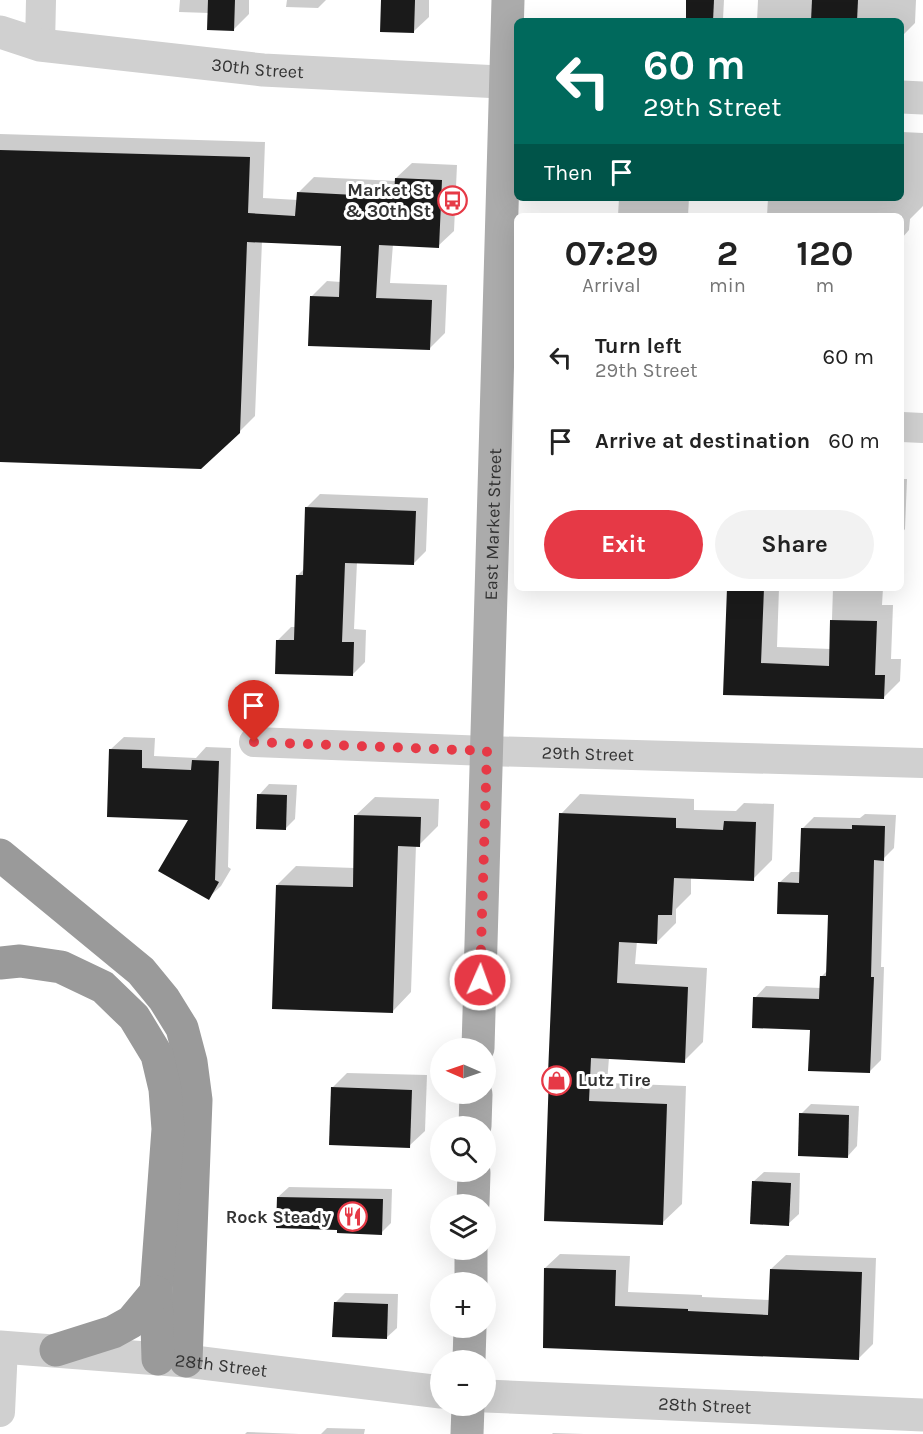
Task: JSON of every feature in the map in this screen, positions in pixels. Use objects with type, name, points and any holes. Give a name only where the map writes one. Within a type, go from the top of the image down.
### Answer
[{"type":"highway","points":[[0,855],[141,971],[164,999],[182,1028],[191,1062],[196,1100],[172,1360]]},
{"type":"highway","points":[[0,963],[20,961],[61,966],[103,987],[134,1017],[157,1055],[165,1089],[168,1129],[156,1292],[172,1360]]},
{"type":"highway","points":[[56,1350],[113,1332],[131,1322],[156,1292]]},
{"type":"main road","name":"East Market Street","points":[[478,1038],[487,751],[507,409],[512,82],[508,0]]},
{"type":"main road","points":[[467,1434],[468,1416]]},
{"type":"street","points":[[40,45],[41,0]]},
{"type":"street","name":"30th Street","points":[[0,32],[40,45],[262,70],[512,82]]},
{"type":"street","points":[[904,97],[923,98]]},
{"type":"street","points":[[904,427],[923,428]]},
{"type":"street","name":"29th Street","points":[[254,742],[923,763]]},
{"type":"street","points":[[0,1412],[1,1347]]},
{"type":"street","name":"28th Street","points":[[1,1347],[172,1360],[430,1391]]},
{"type":"street","name":"28th Street","points":[[496,1396],[923,1415]]},
{"type":"building","points":[[208,0],[235,0],[234,31],[207,30]]},
{"type":"building","points":[[381,0],[415,0],[414,33],[380,32]]},
{"type":"building","points":[[686,0],[714,0],[713,18],[686,18]]},
{"type":"building","points":[[812,0],[858,0],[857,18],[811,18]]},
{"type":"building","points":[[0,150],[250,157],[248,213],[295,216],[297,192],[394,197],[395,178],[442,180],[439,248],[379,245],[376,298],[432,300],[430,350],[308,346],[310,296],[339,297],[341,246],[247,242],[240,433],[201,469],[0,462]]},
{"type":"building","points":[[305,507],[416,511],[414,565],[345,563],[342,642],[354,642],[353,676],[275,674],[276,640],[294,640],[296,575],[303,575]]},
{"type":"building","points":[[727,591],[764,591],[761,663],[829,666],[830,620],[877,621],[875,675],[885,675],[884,699],[723,695]]},
{"type":"building","points":[[109,749],[142,750],[142,768],[191,770],[192,760],[219,761],[215,880],[219,882],[209,900],[158,871],[188,820],[107,817]]},
{"type":"building","points":[[257,794],[287,795],[286,830],[256,829]]},
{"type":"building","points":[[559,813],[676,818],[676,828],[723,830],[724,821],[756,822],[754,881],[674,878],[672,915],[658,915],[657,944],[619,942],[617,983],[688,987],[685,1063],[591,1058],[589,1101],[667,1104],[663,1225],[544,1221]]},
{"type":"building","points":[[354,815],[421,817],[420,847],[398,846],[393,1013],[272,1009],[276,885],[353,887]]},
{"type":"building","points":[[852,825],[885,826],[884,861],[874,860],[871,977],[874,977],[870,1073],[808,1071],[810,1030],[752,1028],[753,997],[819,999],[820,976],[826,976],[828,915],[777,914],[778,882],[799,883],[801,828],[852,829]]},
{"type":"building","points":[[331,1087],[412,1090],[410,1148],[329,1145]]},
{"type":"building","points":[[799,1113],[849,1115],[848,1158],[798,1156]]},
{"type":"building","points":[[752,1181],[791,1183],[789,1226],[750,1224]]},
{"type":"building","points":[[277,1197],[383,1199],[382,1235],[337,1233],[337,1230],[276,1228]]},
{"type":"building","points":[[544,1268],[616,1270],[615,1306],[768,1315],[770,1269],[862,1272],[859,1360],[543,1348]]},
{"type":"building","points":[[334,1302],[388,1304],[387,1339],[332,1337]]},
{"type":"place","name":"Market St & 30th St","points":[[452,200]]},
{"type":"place","name":"Lutz Tire","points":[[557,1080]]},
{"type":"place","name":"Rock Steady","points":[[352,1217]]},
{"type":"route","points":[[254,742],[487,751],[480,980]]}]
